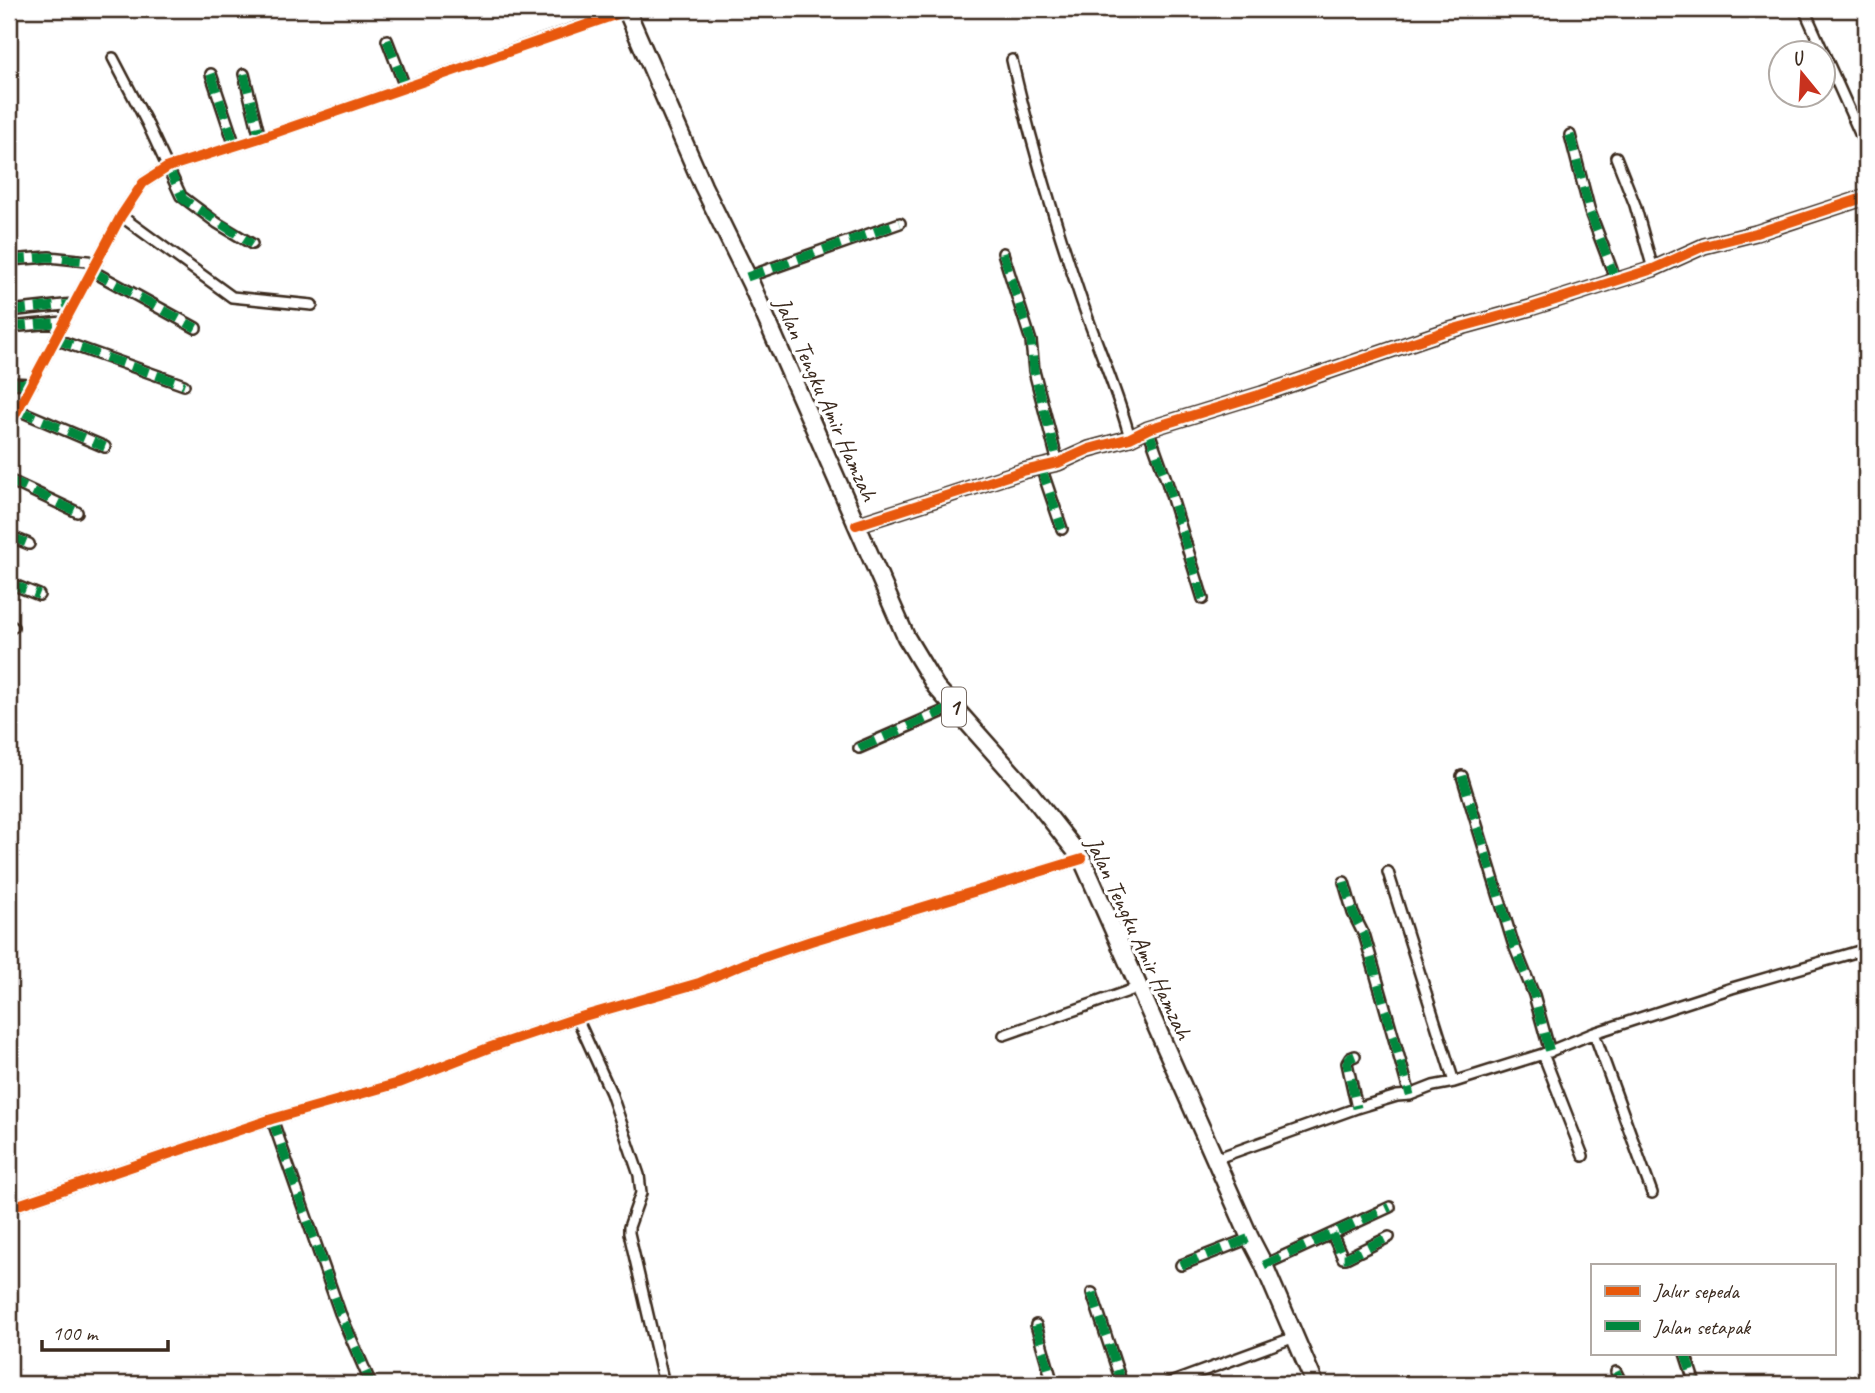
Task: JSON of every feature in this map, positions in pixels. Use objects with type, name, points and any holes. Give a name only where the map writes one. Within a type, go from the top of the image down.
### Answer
[{"type":"highway","name":"Jalan Tengku Amir Hamzah","points":[[628,10],[703,186],[747,276],[913,651],[929,678],[1030,793],[1082,859],[1315,1384]]},
{"type":"street","points":[[1804,9],[1866,147]]},
{"type":"street","points":[[9,426],[13,414],[32,384],[121,216],[143,183],[152,175],[168,167],[260,138],[628,10]]},
{"type":"street","points":[[387,40],[405,87]]},
{"type":"street","points":[[113,58],[183,199],[252,244]]},
{"type":"street","points":[[1012,60],[1030,139],[1079,294],[1118,393],[1130,438]]},
{"type":"street","points":[[211,74],[235,146]]},
{"type":"street","points":[[244,74],[260,138]]},
{"type":"street","points":[[1570,135],[1590,212],[1614,282]]},
{"type":"street","points":[[1616,157],[1635,205],[1653,269]]},
{"type":"street","points":[[856,525],[1023,471],[1058,463],[1089,449],[1130,438],[1148,429],[1262,394],[1443,332],[1614,282],[1653,269],[1704,246],[1756,233],[1866,197]]},
{"type":"street","points":[[121,216],[233,297],[312,305]]},
{"type":"street","points":[[747,276],[900,223]]},
{"type":"street","points":[[1003,253],[1031,341],[1034,371],[1058,463]]},
{"type":"street","points":[[9,260],[49,257],[97,262]]},
{"type":"street","points":[[92,271],[197,328]]},
{"type":"street","points":[[9,311],[73,304]]},
{"type":"street","points":[[9,327],[64,322]]},
{"type":"street","points":[[55,340],[184,385]]},
{"type":"street","points":[[9,383],[32,384]]},
{"type":"street","points":[[13,414],[105,447]]},
{"type":"street","points":[[1148,429],[1203,599]]},
{"type":"street","points":[[1041,467],[1062,529]]},
{"type":"street","points":[[9,480],[78,512]]},
{"type":"street","points":[[9,536],[29,544]]},
{"type":"street","points":[[9,583],[39,595]]},
{"type":"street","points":[[859,748],[953,707]]},
{"type":"street","points":[[1462,776],[1513,943],[1534,995],[1547,1053],[1583,1156]]},
{"type":"street","points":[[9,1208],[272,1119],[399,1083],[491,1047],[577,1018],[699,983],[743,964],[811,941],[1082,859]]},
{"type":"street","points":[[1388,872],[1454,1082]]},
{"type":"street","points":[[1344,882],[1353,913],[1365,937],[1410,1095]]},
{"type":"street","points":[[1215,1159],[1357,1108],[1397,1096],[1410,1095],[1547,1053],[1594,1033],[1732,988],[1866,949]]},
{"type":"street","points":[[1004,1035],[1140,987]]},
{"type":"street","points":[[577,1018],[611,1093],[639,1175],[640,1193],[629,1233],[664,1384]]},
{"type":"street","points":[[1594,1033],[1652,1193]]},
{"type":"street","points":[[1355,1056],[1347,1063],[1357,1108]]},
{"type":"street","points":[[272,1119],[340,1313],[371,1384]]},
{"type":"street","points":[[1264,1265],[1390,1207]]},
{"type":"street","points":[[1332,1234],[1343,1258],[1389,1237]]},
{"type":"street","points":[[1181,1265],[1250,1238]]},
{"type":"street","points":[[1093,1293],[1122,1384]]},
{"type":"street","points":[[1036,1325],[1053,1384]]},
{"type":"street","points":[[1167,1384],[1295,1337]]},
{"type":"street","points":[[1685,1354],[1695,1384]]},
{"type":"street","points":[[1616,1372],[1622,1384]]},
{"type":"marked path","points":[[387,40],[405,87]]},
{"type":"marked path","points":[[211,74],[235,146]]},
{"type":"marked path","points":[[244,74],[260,138]]},
{"type":"marked path","points":[[1570,135],[1590,212],[1614,282]]},
{"type":"marked path","points":[[168,167],[183,199],[252,244]]},
{"type":"marked path","points":[[747,277],[900,223]]},
{"type":"marked path","points":[[1003,253],[1031,341],[1034,371],[1058,463]]},
{"type":"marked path","points":[[9,260],[49,257],[97,262]]},
{"type":"marked path","points":[[92,271],[196,328]]},
{"type":"marked path","points":[[9,311],[73,304]]},
{"type":"marked path","points":[[9,327],[64,322]]},
{"type":"marked path","points":[[55,339],[184,385]]},
{"type":"marked path","points":[[9,383],[32,384]]},
{"type":"marked path","points":[[18,410],[105,447]]},
{"type":"marked path","points":[[1148,429],[1203,599]]},
{"type":"marked path","points":[[1041,467],[1062,529]]},
{"type":"marked path","points":[[9,480],[77,512]]},
{"type":"marked path","points":[[9,536],[29,544]]},
{"type":"marked path","points":[[9,583],[39,595]]},
{"type":"marked path","points":[[9,625],[13,627]]},
{"type":"marked path","points":[[859,748],[953,707]]},
{"type":"marked path","points":[[1462,776],[1513,943],[1534,995],[1550,1052]]},
{"type":"marked path","points":[[1344,882],[1353,913],[1365,937],[1410,1095]]},
{"type":"marked path","points":[[1355,1056],[1347,1063],[1357,1108]]},
{"type":"marked path","points":[[272,1119],[340,1313],[371,1384]]},
{"type":"marked path","points":[[1264,1265],[1390,1207]]},
{"type":"marked path","points":[[1332,1234],[1343,1258],[1389,1237]]},
{"type":"marked path","points":[[1181,1265],[1250,1238]]},
{"type":"marked path","points":[[1092,1293],[1122,1384]]},
{"type":"marked path","points":[[1036,1325],[1053,1384]]},
{"type":"marked path","points":[[1685,1354],[1695,1384]]},
{"type":"marked path","points":[[1616,1372],[1622,1384]]},
{"type":"marked path","points":[[1493,1384],[1497,1382]]},
{"type":"cycle path","points":[[9,426],[121,216],[143,183],[168,167],[260,138],[632,9]]},
{"type":"cycle path","points":[[856,525],[1023,471],[1058,463],[1089,449],[1130,438],[1148,429],[1262,394],[1443,332],[1653,269],[1704,246],[1756,233],[1866,197]]},
{"type":"cycle path","points":[[9,1208],[272,1119],[399,1083],[491,1047],[577,1018],[699,983],[743,964],[811,941],[1082,859]]}]
